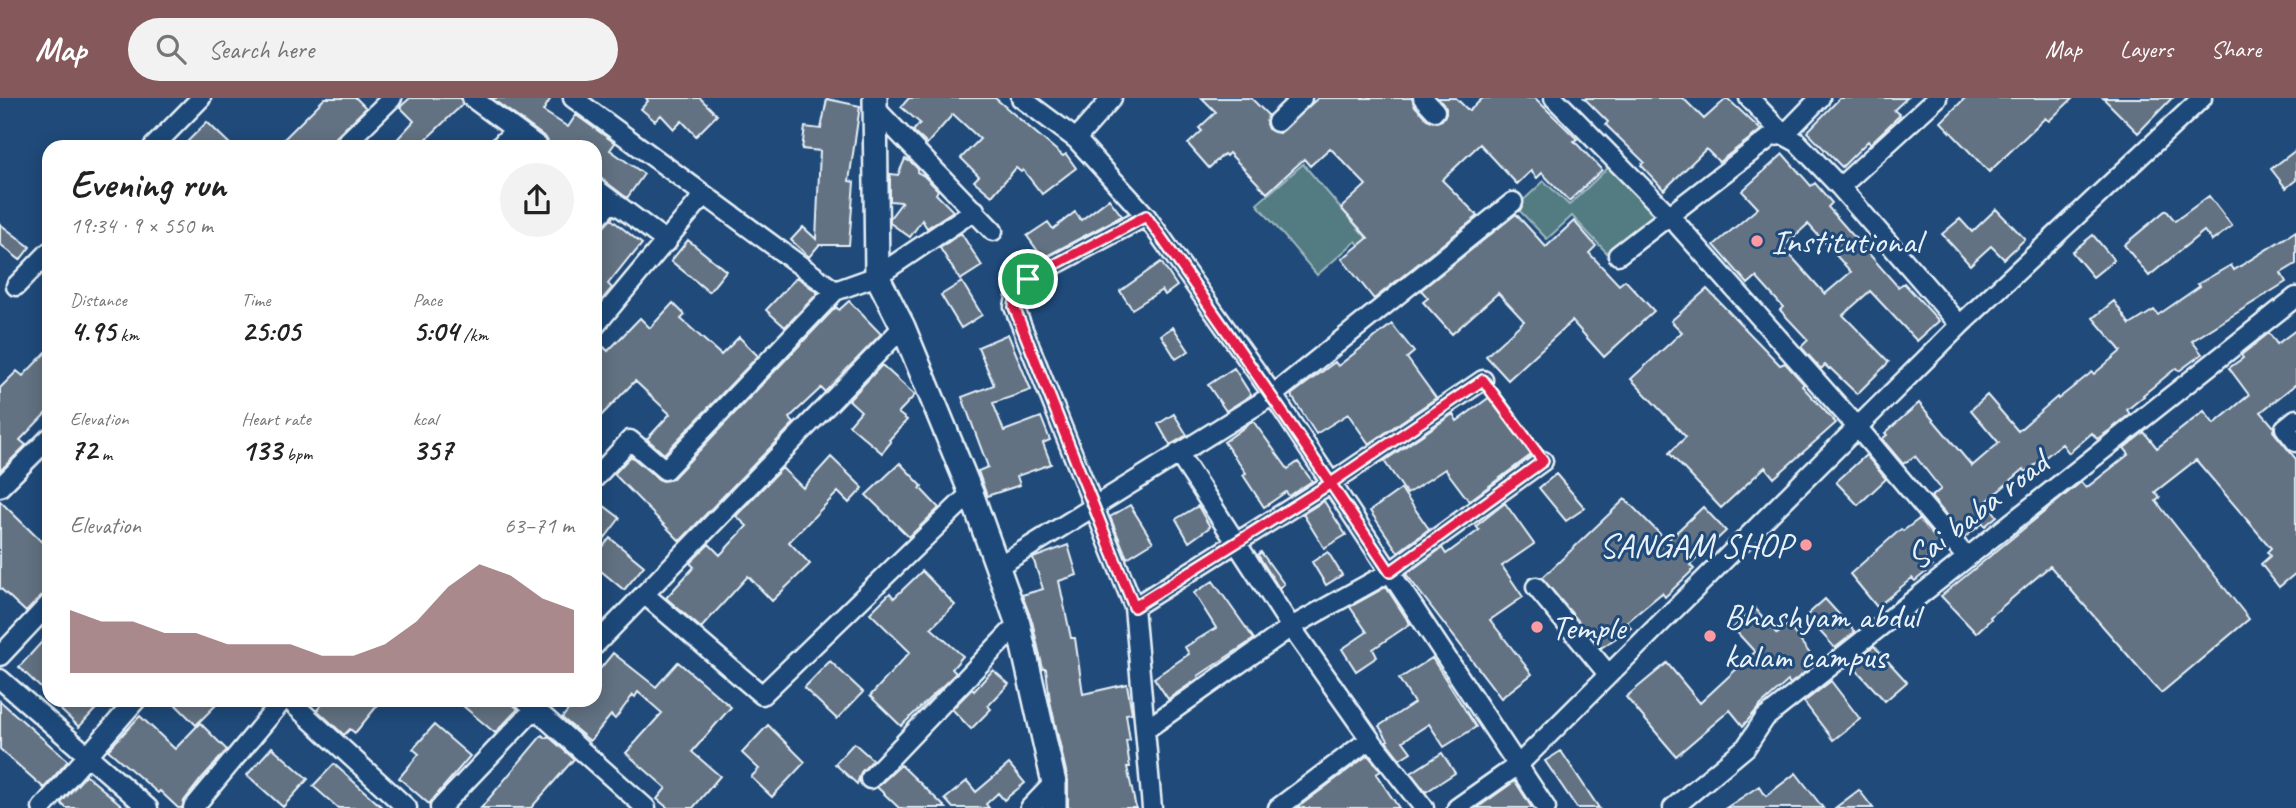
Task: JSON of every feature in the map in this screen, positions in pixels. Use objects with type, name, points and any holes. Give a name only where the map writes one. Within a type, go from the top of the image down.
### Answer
[{"type":"street","points":[[160,140],[201,98]]},
{"type":"street","points":[[349,140],[392,98]]},
{"type":"street","points":[[472,98],[530,140]]},
{"type":"street","points":[[573,98],[835,291]]},
{"type":"street","points":[[1021,98],[1076,139],[1146,216],[1273,395],[1546,808]]},
{"type":"street","points":[[1076,139],[1112,98]]},
{"type":"street","points":[[1277,122],[1302,98]]},
{"type":"street","points":[[1554,98],[1668,214],[1857,428],[1967,558]]},
{"type":"street","points":[[1749,98],[1784,135],[1797,142],[1840,187],[1960,325]]},
{"type":"street","points":[[1618,255],[1772,136],[1784,135],[1820,98]]},
{"type":"street","points":[[1840,187],[1937,98]]},
{"type":"street","points":[[1457,808],[1518,765],[1960,325],[2202,98]]},
{"type":"street","points":[[875,102],[993,231]]},
{"type":"street","points":[[875,102],[877,276],[903,327],[971,493],[1018,624],[1054,783],[1054,808]]},
{"type":"street","points":[[506,140],[516,130]]},
{"type":"street","points":[[602,193],[667,242]]},
{"type":"street","points":[[602,314],[667,242],[704,195]]},
{"type":"street","points":[[602,212],[612,201]]},
{"type":"street","points":[[997,567],[1273,395],[1513,202]]},
{"type":"street","points":[[602,470],[630,440],[665,470],[835,291],[877,276],[975,210]]},
{"type":"street","points":[[1146,216],[1028,279],[1017,290],[1014,307],[1134,607],[1152,808]]},
{"type":"street","points":[[16,286],[42,259]]},
{"type":"street","name":"Sai baba road","points":[[1673,808],[1746,747],[1765,718],[2296,297]]},
{"type":"street","points":[[602,638],[903,327]]},
{"type":"street","points":[[1134,607],[1331,483],[1483,380]]},
{"type":"street","points":[[2296,419],[2284,428],[2296,442]]},
{"type":"street","points":[[0,487],[42,445]]},
{"type":"street","points":[[1178,453],[1291,627],[1370,739],[1424,808]]},
{"type":"street","points":[[1145,730],[1291,627],[1390,572],[1543,461]]},
{"type":"street","points":[[644,594],[762,695],[971,493]]},
{"type":"street","points":[[1536,587],[1608,674]]},
{"type":"street","points":[[0,656],[42,611]]},
{"type":"street","points":[[870,779],[1018,624]]},
{"type":"street","points":[[0,679],[148,808]]},
{"type":"street","points":[[42,808],[130,707]]},
{"type":"street","points":[[193,808],[277,707]]},
{"type":"street","points":[[297,707],[407,808]]},
{"type":"street","points":[[440,808],[530,707]]},
{"type":"street","points":[[538,707],[646,808]]},
{"type":"street","points":[[1278,808],[1370,739]]},
{"type":"street","points":[[1030,808],[1054,783]]},
{"type":"path","points":[[1483,380],[1543,461]]},
{"type":"green space","points":[[1303,164],[1408,286],[1399,294],[1356,241],[1317,275],[1257,204]]},
{"type":"green space","points":[[1611,165],[1657,213],[1609,255],[1572,216],[1547,239],[1516,207],[1544,181],[1569,205]]},
{"type":"building","points":[[325,98],[356,98],[366,108],[334,140],[283,140]]},
{"type":"building","points":[[410,98],[461,98],[463,104],[425,140],[396,140],[414,121],[400,107]]},
{"type":"building","points":[[491,98],[551,98],[543,111],[568,127],[576,115],[615,143],[610,150],[644,174],[627,198],[602,179],[602,140],[546,138]]},
{"type":"building","points":[[646,98],[700,98],[717,115],[696,136],[682,121],[674,129],[661,115],[655,121],[641,109],[648,101]]},
{"type":"building","points":[[909,98],[995,98],[1063,156],[1066,154],[1076,168],[1042,194],[1023,170],[1021,172],[1016,168],[992,196],[974,181],[979,176],[961,158],[980,139],[953,114],[927,144],[913,131],[920,123],[901,107]]},
{"type":"building","points":[[1202,98],[1251,98],[1268,115],[1268,129],[1279,133],[1318,98],[1412,98],[1414,105],[1427,119],[1437,122],[1446,114],[1446,108],[1438,98],[1456,98],[1469,111],[1483,98],[1535,98],[1577,139],[1574,141],[1602,170],[1569,201],[1542,173],[1537,178],[1531,171],[1517,184],[1480,144],[1442,180],[1478,216],[1374,299],[1342,259],[1368,238],[1341,208],[1366,185],[1330,148],[1310,166],[1304,159],[1267,193],[1229,153],[1226,156],[1224,154],[1209,168],[1188,144],[1202,131],[1199,128],[1216,112]]},
{"type":"building","points":[[1584,98],[1683,98],[1704,119],[1727,98],[1761,130],[1719,162],[1706,149],[1664,190],[1641,165],[1644,162],[1606,125],[1608,122]]},
{"type":"building","points":[[1840,98],[1907,98],[1894,110],[1900,115],[1842,167],[1807,132]]},
{"type":"building","points":[[1965,98],[2073,98],[2049,121],[2045,118],[1989,172],[1941,122]]},
{"type":"building","points":[[2103,98],[2172,98],[2138,133]]},
{"type":"building","points":[[827,99],[860,106],[849,181],[854,182],[849,245],[819,245],[809,257],[791,240],[803,227],[816,239],[820,151],[802,149],[805,127],[821,129]]},
{"type":"building","points":[[207,122],[226,140],[189,140]]},
{"type":"building","points":[[2296,150],[2296,180],[2286,188],[2271,169]]},
{"type":"building","points":[[1783,154],[1811,186],[1815,183],[1832,203],[1828,207],[1898,287],[1904,283],[1939,321],[1917,341],[1870,291],[1843,315],[1889,362],[1857,394],[1830,368],[1825,365],[1821,369],[1801,347],[1808,340],[1780,310],[1783,307],[1756,277],[1748,284],[1714,245],[1758,208],[1742,191]],"holes":[[[1808,224],[1851,272],[1825,294],[1783,247]]]},
{"type":"building","points":[[905,159],[938,190],[936,194],[953,211],[927,228],[922,220],[910,237],[890,223],[890,218],[902,202],[890,201],[890,174],[898,175]]},
{"type":"building","points":[[2209,196],[2232,226],[2212,241],[2204,231],[2149,276],[2124,245],[2166,210],[2175,221]]},
{"type":"building","points":[[1109,199],[1122,216],[1043,258],[1027,236],[1048,222],[1053,229],[1075,212],[1081,220]]},
{"type":"building","points":[[1996,209],[2025,239],[2004,259],[1991,246],[1970,265],[1942,234],[1960,219],[1972,232]]},
{"type":"building","points":[[1516,214],[1546,247],[1574,221],[1596,246],[1589,253],[1619,285],[1625,280],[1654,311],[1604,357],[1572,321],[1508,380],[1486,356],[1524,321],[1498,293],[1452,334],[1423,302],[1428,298],[1421,290]]},
{"type":"building","points":[[611,219],[642,244],[608,284],[612,288],[602,300],[602,228]]},
{"type":"building","points":[[0,224],[30,247],[20,260],[0,244]]},
{"type":"building","points":[[2296,231],[2296,264],[2281,273],[2286,282],[2192,341],[2202,354],[2179,371],[2176,368],[2143,395],[2127,410],[2130,414],[2110,430],[2097,439],[2092,433],[2069,453],[2062,444],[2026,472],[2024,469],[1986,502],[1997,516],[1965,537],[1931,497],[1941,489],[1915,456],[1903,464],[1882,439],[1887,435],[1885,433],[1919,403],[1972,466],[1999,443],[1971,410],[1987,395],[2018,431],[2057,397],[2058,399],[2092,372],[2094,374],[2121,351],[2093,318],[2114,301],[2130,325],[2154,310],[2158,315],[2200,286],[2198,284],[2231,265],[2234,270]]},
{"type":"building","points":[[961,233],[982,266],[960,280],[940,248]]},
{"type":"building","points":[[2093,235],[2114,260],[2093,277],[2072,252]]},
{"type":"building","points":[[688,240],[726,271],[709,292],[671,261]]},
{"type":"building","points":[[1161,262],[1177,286],[1165,295],[1162,290],[1132,309],[1120,291]]},
{"type":"building","points":[[797,277],[818,293],[785,327],[766,310]]},
{"type":"building","points":[[962,282],[982,315],[961,328],[941,295]]},
{"type":"building","points":[[1707,289],[1780,365],[1785,363],[1836,423],[1774,478],[1765,467],[1721,508],[1669,453],[1686,437],[1631,379],[1682,332],[1671,321]]},
{"type":"building","points":[[849,301],[881,334],[825,392],[821,388],[789,418],[794,423],[680,541],[614,474],[631,456],[658,479],[663,481],[673,478],[836,307],[839,310]]},
{"type":"building","points":[[673,303],[685,315],[681,319],[721,355],[739,337],[758,356],[664,454],[647,439],[670,414],[635,381],[602,415],[602,345],[608,351],[640,318],[650,328]]},
{"type":"building","points":[[1392,324],[1414,352],[1407,358],[1436,398],[1369,444],[1348,414],[1316,434],[1291,395],[1335,362],[1338,366]]},
{"type":"building","points":[[1173,327],[1189,351],[1176,359],[1161,335]]},
{"type":"building","points":[[2296,330],[2296,384],[2261,412],[2296,459],[2296,573],[2279,587],[2261,564],[2270,556],[2267,552],[2271,548],[2196,460],[2155,492],[2160,498],[2156,501],[2249,619],[2161,693],[2050,566],[1990,617],[1976,633],[1941,596],[2081,482],[2086,488],[2129,454],[2124,448],[2144,432],[2157,448],[2204,411],[2214,424],[2249,395],[2229,368],[2269,333],[2277,344]]},
{"type":"building","points":[[1008,334],[1031,390],[993,403],[1004,431],[1041,417],[1050,440],[1043,443],[1051,464],[1017,476],[1020,485],[987,496],[978,471],[988,467],[962,397],[994,385],[978,347]]},
{"type":"building","points":[[42,356],[42,417],[20,440],[26,445],[0,471],[0,388],[17,371],[23,376]]},
{"type":"building","points":[[882,365],[915,395],[898,413],[907,420],[889,440],[891,442],[882,453],[849,425],[861,411],[849,400]]},
{"type":"building","points":[[1234,368],[1251,395],[1226,411],[1208,385]]},
{"type":"building","points":[[1494,394],[1535,452],[1469,501],[1445,469],[1407,494],[1384,461],[1453,414],[1457,421]]},
{"type":"building","points":[[1174,414],[1187,435],[1170,445],[1158,424]]},
{"type":"building","points":[[1253,421],[1288,469],[1298,462],[1312,481],[1289,496],[1286,492],[1264,507],[1243,475],[1246,473],[1224,442]]},
{"type":"building","points":[[1866,455],[1886,479],[1858,505],[1836,482]]},
{"type":"building","points":[[831,457],[863,488],[849,503],[838,492],[789,542],[810,564],[772,601],[748,576],[701,628],[666,598],[694,567],[690,563],[709,544],[720,555],[747,526],[736,516],[782,468],[803,488]]},
{"type":"building","points":[[900,463],[939,508],[909,537],[866,495]]},
{"type":"building","points":[[1556,474],[1585,508],[1566,521],[1539,488]]},
{"type":"building","points":[[1401,489],[1429,529],[1398,552],[1370,511]]},
{"type":"building","points":[[1625,499],[1667,541],[1703,507],[1726,531],[1690,565],[1694,569],[1665,597],[1662,593],[1627,622],[1631,628],[1601,648],[1542,578]]},
{"type":"building","points":[[0,501],[42,542],[42,596],[26,612],[0,588]]},
{"type":"building","points":[[1324,501],[1346,535],[1324,548],[1303,514]]},
{"type":"building","points":[[1505,503],[1534,544],[1502,566],[1523,597],[1490,620],[1532,674],[1501,698],[1406,574],[1442,548],[1446,554],[1479,530],[1476,526]]},
{"type":"building","points":[[602,504],[620,518],[602,542]]},
{"type":"building","points":[[1130,505],[1153,542],[1127,558],[1110,517]]},
{"type":"building","points":[[1198,506],[1210,527],[1189,542],[1176,519]]},
{"type":"building","points":[[1919,519],[1943,547],[1926,560],[1932,567],[1915,581],[1912,578],[1877,607],[1850,574],[1901,529],[1903,531]]},
{"type":"building","points":[[610,538],[644,566],[624,590],[602,572],[602,548]]},
{"type":"building","points":[[1068,545],[1077,575],[1059,581],[1071,638],[1075,638],[1083,694],[1127,684],[1132,713],[1126,714],[1130,740],[1126,741],[1130,767],[1127,767],[1136,808],[1068,808],[1068,780],[1050,701],[1046,669],[1043,669],[1032,621],[1022,595],[1043,589],[1033,558]]},
{"type":"building","points":[[1261,552],[1284,584],[1279,588],[1258,555]]},
{"type":"building","points":[[1328,552],[1342,575],[1326,585],[1312,562]]},
{"type":"building","points":[[922,571],[955,605],[931,628],[963,656],[952,669],[956,673],[901,726],[870,696],[910,652],[870,613],[890,593],[894,598]]},
{"type":"building","points":[[1213,581],[1254,639],[1168,699],[1154,678],[1189,654],[1185,647],[1216,628],[1194,593]]},
{"type":"building","points":[[1386,587],[1410,624],[1373,649],[1377,657],[1356,671],[1342,649],[1367,632],[1350,607]]},
{"type":"building","points":[[1825,599],[1855,632],[1835,648],[1806,616]]},
{"type":"building","points":[[1755,608],[1777,634],[1788,625],[1817,663],[1790,684],[1788,681],[1760,706],[1743,726],[1730,710],[1676,756],[1626,697],[1667,663],[1700,703],[1755,652],[1733,628]]},
{"type":"building","points":[[42,642],[42,689],[19,667]]},
{"type":"building","points":[[1874,646],[1907,682],[1885,701],[1851,664]]},
{"type":"building","points":[[613,653],[656,687],[678,662],[731,707],[692,752],[720,776],[693,808],[668,808],[657,799],[666,788],[626,753],[662,713],[638,692],[615,719],[611,715],[590,741],[562,718],[571,707],[602,707],[602,666]]},
{"type":"building","points":[[1432,658],[1476,727],[1444,747],[1429,724],[1403,741],[1411,752],[1400,759],[1386,741],[1388,740],[1379,726],[1414,703],[1399,679]]},
{"type":"building","points":[[830,661],[863,692],[837,719],[804,688]]},
{"type":"building","points":[[993,670],[1009,684],[988,706],[991,709],[971,729],[952,709],[972,689],[974,691]]},
{"type":"building","points":[[1831,681],[1860,719],[1833,740],[1804,702]]},
{"type":"building","points":[[0,701],[68,761],[44,788],[0,749]]},
{"type":"building","points":[[58,707],[98,707],[79,727]]},
{"type":"building","points":[[178,707],[214,707],[196,725]]},
{"type":"building","points":[[320,707],[376,707],[355,733],[350,729],[344,735],[317,710]]},
{"type":"building","points":[[464,707],[516,707],[518,709],[495,733]]},
{"type":"building","points":[[140,716],[175,749],[200,723],[227,750],[184,801],[182,808],[178,808],[160,791],[158,793],[108,750]]},
{"type":"building","points":[[434,725],[470,756],[429,804],[399,778],[419,754],[413,749]]},
{"type":"building","points":[[768,725],[805,762],[772,797],[751,777],[759,769],[742,753]]},
{"type":"building","points":[[542,735],[546,738],[548,736],[574,759],[531,808],[481,808]]},
{"type":"building","points":[[854,743],[873,760],[861,772],[857,784],[835,764]]},
{"type":"building","points":[[272,747],[308,779],[283,807],[247,775]]},
{"type":"building","points":[[1561,751],[1599,808],[1577,808],[1545,761]]},
{"type":"building","points":[[1442,753],[1455,773],[1426,792],[1411,773]]},
{"type":"building","points":[[1368,755],[1381,771],[1376,774],[1399,808],[1297,808]]},
{"type":"building","points":[[334,764],[383,808],[338,808],[313,786]]},
{"type":"building","points":[[1009,764],[1025,783],[1004,800],[998,793],[986,804],[989,808],[953,808],[945,799],[967,781],[976,792]]},
{"type":"building","points":[[901,765],[946,808],[899,808],[877,787]]},
{"type":"building","points":[[1796,773],[1823,808],[1726,808],[1759,786],[1766,796]]},
{"type":"building","points":[[85,776],[125,808],[66,808],[61,803]]},
{"type":"building","points":[[1515,781],[1532,808],[1477,808]]},
{"type":"building","points":[[1859,790],[1873,808],[1835,808]]},
{"type":"place","name":"Institutional","points":[[1757,241]]},
{"type":"place","name":"SANGAM SHOP","points":[[1806,545]]},
{"type":"place","name":"Temple","points":[[1537,627]]},
{"type":"place","name":"Bhashyam abdul kalam campus","points":[[1710,636]]},
{"type":"route","points":[[1028,279],[1017,290],[1014,307],[1134,607],[1331,483],[1483,380],[1543,461],[1390,572],[1331,483],[1273,395],[1146,216],[1028,279]]}]
